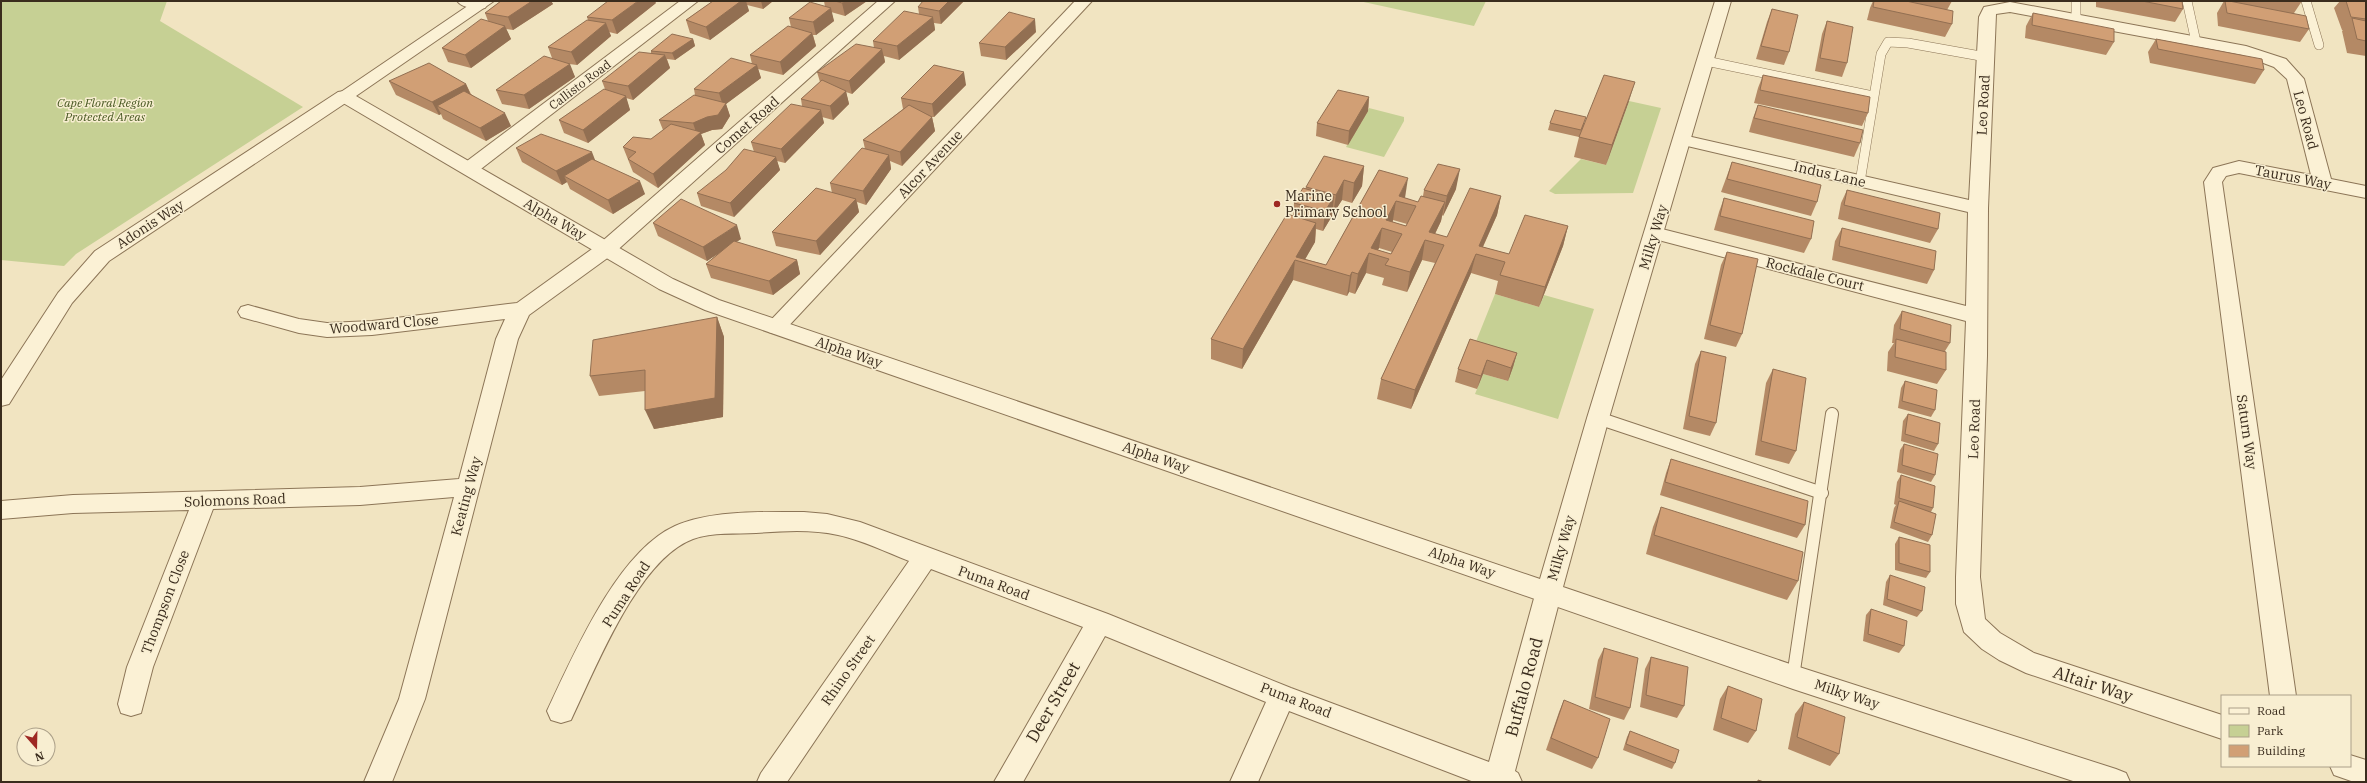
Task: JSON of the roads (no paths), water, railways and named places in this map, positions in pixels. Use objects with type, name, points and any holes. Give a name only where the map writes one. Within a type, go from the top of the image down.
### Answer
[{"type":"street","name":"Callisto Road","points":[[470,168],[690,1]]},
{"type":"street","name":"Comet Road","points":[[606,249],[887,1]]},
{"type":"street","name":"Alcor Avenue","points":[[776,327],[1084,1]]},
{"type":"street","name":"Milky Way","points":[[1723,1],[1683,140],[1598,418],[1549,591],[1793,677],[2116,782]]},
{"type":"street","points":[[344,96],[477,2]]},
{"type":"street","name":"Leo Road","points":[[1973,624],[1969,604],[1968,577],[1976,356],[1978,208],[1987,17],[1990,10],[2010,7],[2076,10],[2196,42],[2262,56],[2280,63],[2290,71],[2295,78],[2322,182]]},
{"type":"street","name":"Alpha Way","points":[[344,96],[470,168],[666,284],[712,305],[1549,591]]},
{"type":"street","name":"Adonis Way","points":[[1,398],[9,371],[65,298],[102,256],[344,96]]},
{"type":"street","name":"Indus Lane","points":[[1683,140],[1978,208]]},
{"type":"street","name":"Taurus Way","points":[[2219,171],[2239,167],[2322,182],[2366,192]]},
{"type":"street","name":"Saturn Way","points":[[2219,171],[2214,176],[2212,182],[2283,695]]},
{"type":"street","name":"Rockdale Court","points":[[1654,233],[1976,316]]},
{"type":"street","name":"Keating Way","points":[[378,782],[412,699],[507,339],[514,322],[522,310],[606,249]]},
{"type":"street","name":"Woodward Close","points":[[248,312],[299,326],[327,330],[372,328],[522,310]]},
{"type":"street","name":"Solomons Road","points":[[1,510],[73,504],[204,502],[360,496],[469,487]]},
{"type":"street","name":"Thompson Close","points":[[131,704],[140,667],[204,502]]},
{"type":"street","name":"Puma Road","points":[[561,711],[610,615],[646,560],[662,545],[683,534],[703,527],[810,520],[830,523],[851,529],[1099,622],[1282,696],[1502,781]]},
{"type":"street","name":"Rhino Street","points":[[771,782],[925,558]]},
{"type":"street","name":"Buffalo Road","points":[[1502,781],[1549,591]]},
{"type":"street","name":"Deer Street","points":[[1008,782],[1099,622]]},
{"type":"street","name":"Altair Way","points":[[1973,624],[1991,641],[2026,662],[2221,727]]},
{"type":"street","points":[[1244,782],[1282,696]]},
{"type":"street","points":[[2347,767],[2366,773]]},
{"type":"lane","points":[[2187,1],[2196,42]]},
{"type":"lane","points":[[2306,1],[2319,45]]},
{"type":"lane","points":[[1860,182],[1881,54],[1888,42],[1908,43],[1986,57]]},
{"type":"lane","points":[[1706,61],[1873,96]]},
{"type":"lane","points":[[1793,677],[1822,493],[1832,414]]},
{"type":"lane","points":[[1598,418],[1822,493]]},
{"type":"place","name":"Marine Primary School","points":[[1277,204]]},
{"type":"park label","name":"Cape Floral Region Protected Areas","points":[[105,110]]}]
